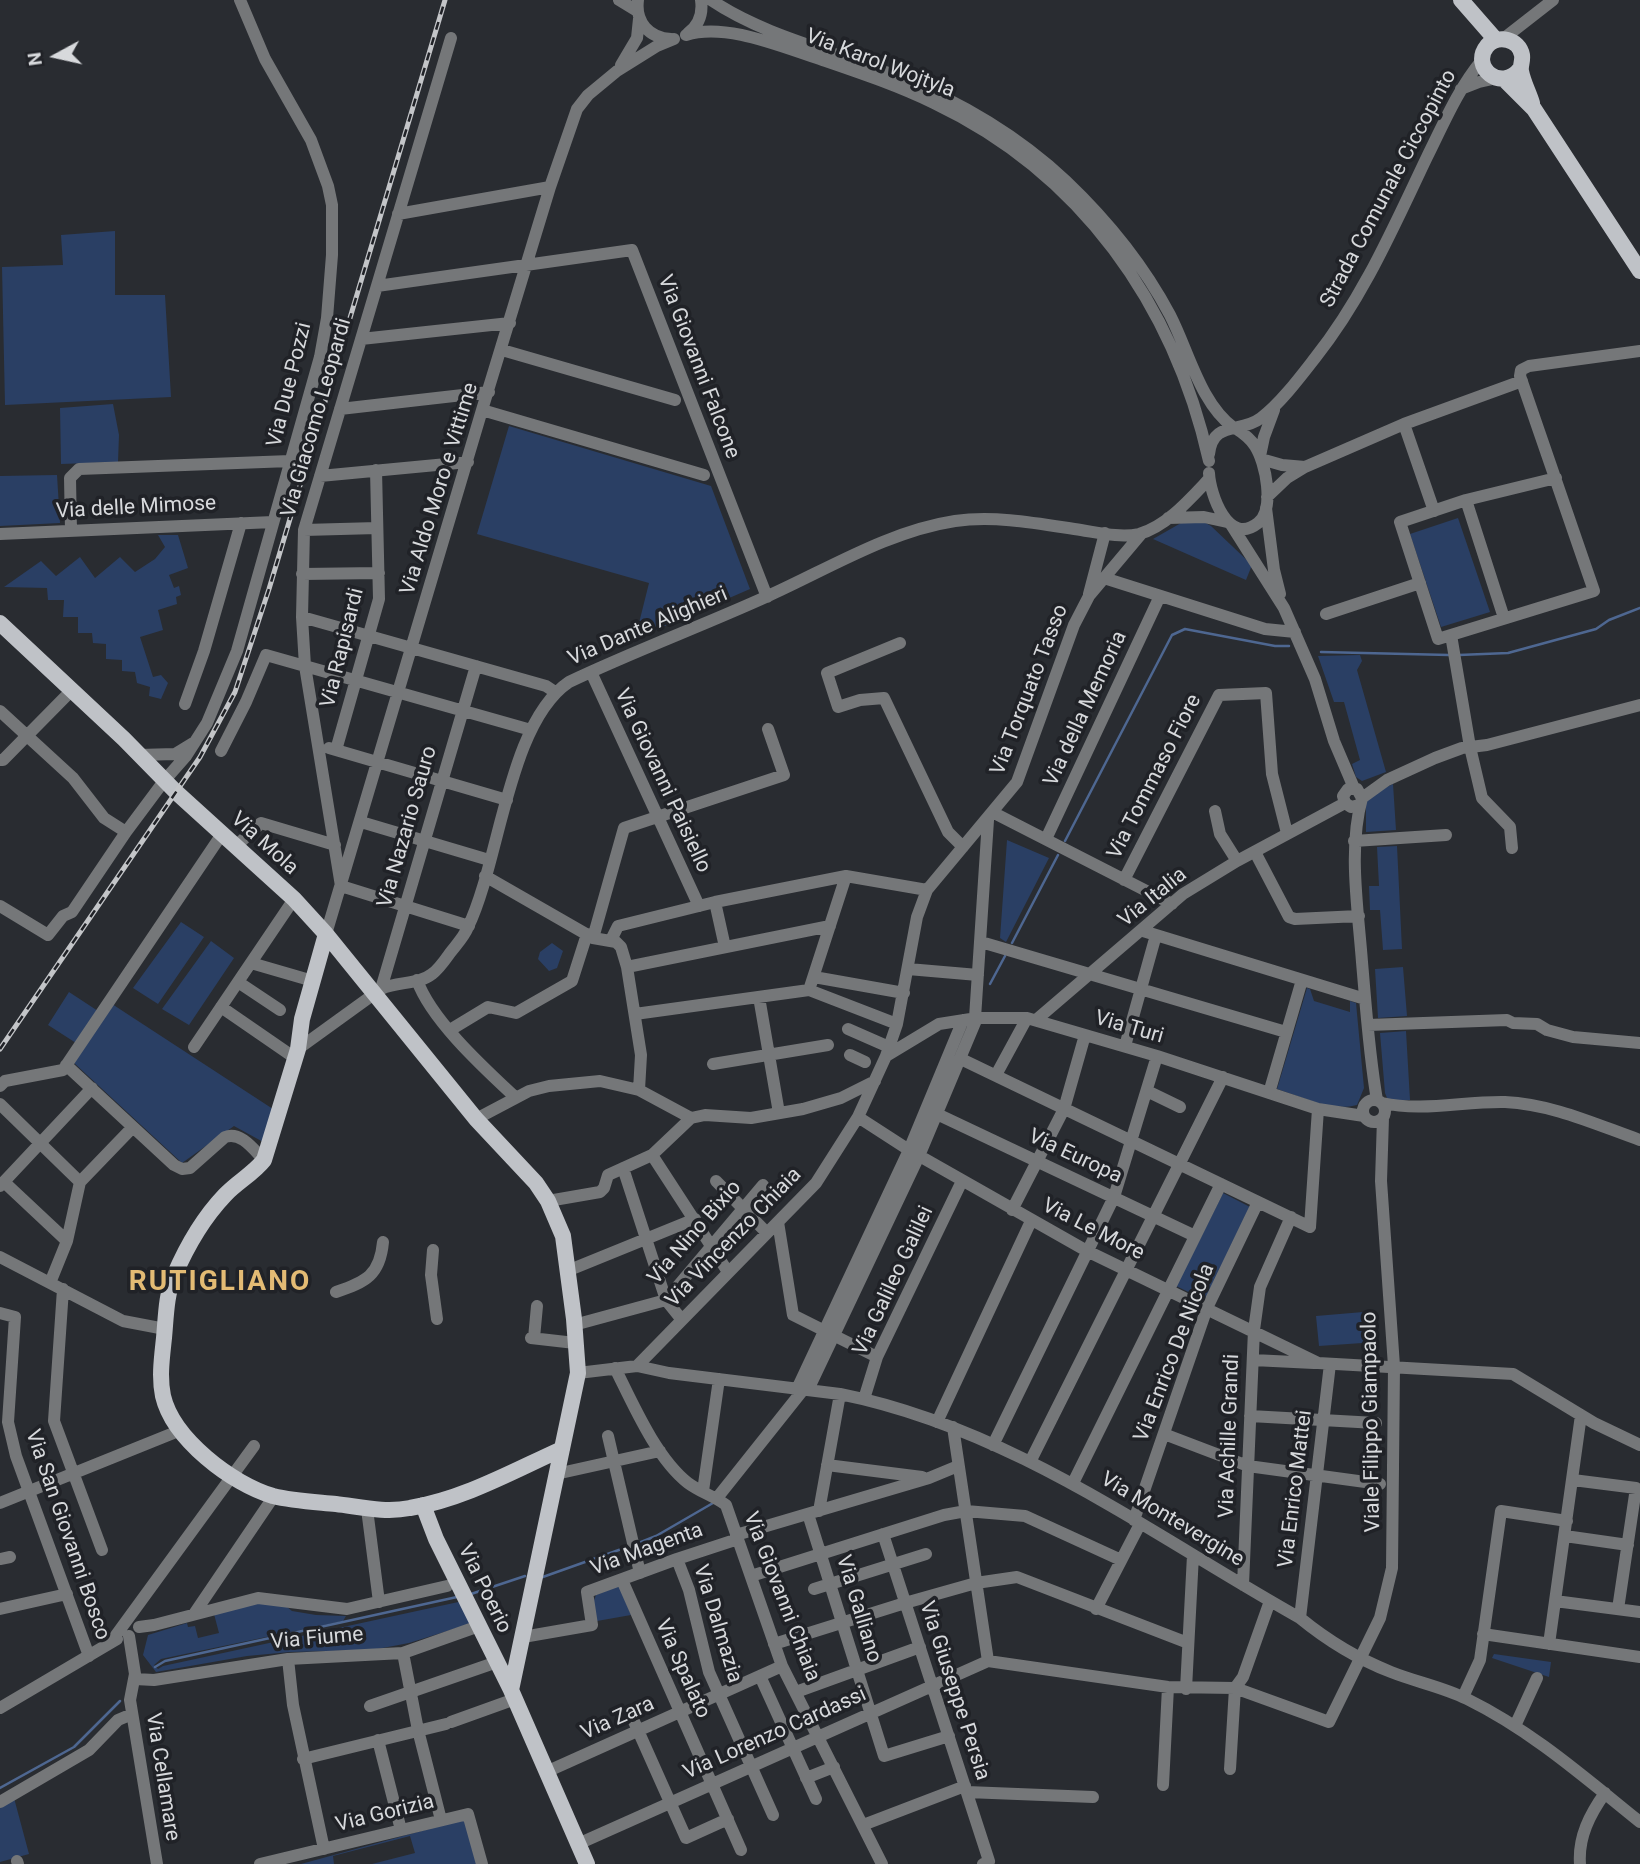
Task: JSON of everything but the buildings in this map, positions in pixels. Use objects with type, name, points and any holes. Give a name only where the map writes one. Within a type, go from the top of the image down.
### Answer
[{"type":"main road","points":[[1463,3],[1499,39],[1515,43],[1520,49],[1520,69],[1510,78],[1500,79]]},
{"type":"main road","points":[[1463,3],[1487,72],[1500,79],[1534,109]]},
{"type":"main road","points":[[1483,56],[1490,43],[1499,39]]},
{"type":"main road","points":[[1520,69],[1534,109],[1640,271]]},
{"type":"main road","name":"Via Mola","points":[[0,623],[164,781],[293,899],[378,992],[476,1119],[506,1149],[548,1201],[563,1236],[578,1373],[513,1695]]},
{"type":"main road","points":[[326,934],[302,1019],[297,1054],[264,1160],[213,1209],[184,1256],[169,1292],[161,1367],[162,1394],[167,1408],[193,1444],[231,1477],[274,1496],[367,1509],[401,1509],[451,1498],[562,1449]]},
{"type":"main road","name":"Via Poerio","points":[[423,1505],[436,1539],[513,1695],[587,1864]]},
{"type":"street","name":"Via Due Pozzi","points":[[0,906],[48,935],[63,916],[72,912],[125,832],[186,756],[207,723],[237,651],[324,340],[332,255],[332,205],[321,163],[311,140],[265,59],[240,0]]},
{"type":"street","points":[[619,0],[638,10],[653,35],[663,39],[680,37],[697,24],[701,16],[701,0]]},
{"type":"street","name":"Via Karol Wojtyla","points":[[710,0],[758,25],[897,76],[955,102],[1008,134],[1041,159],[1111,226],[1138,263],[1169,314],[1213,409],[1250,440],[1261,458]]},
{"type":"street","points":[[1499,39],[1553,0]]},
{"type":"street","name":"Via Aldo Moro e Vittime","points":[[617,71],[637,38],[638,10]]},
{"type":"street","points":[[1520,49],[1527,21]]},
{"type":"street","name":"Via Karol Wojtyla","points":[[680,37],[695,32],[709,32],[763,40],[864,74],[926,99],[959,116],[1037,169],[1103,233],[1146,295],[1175,355],[1197,411],[1209,461]]},
{"type":"street","name":"Via Aldo Moro e Vittime","points":[[326,934],[482,410],[577,109],[588,95],[617,71],[657,46],[680,37]]},
{"type":"street","name":"Via Giacomo Leopardi","points":[[341,886],[305,666],[302,617],[304,530],[451,38]]},
{"type":"street","name":"Strada Comunale Ciccopinto","points":[[1209,461],[1210,447],[1215,436],[1227,429],[1259,420],[1315,358],[1368,279],[1461,89],[1483,56]]},
{"type":"street","points":[[1461,89],[1479,82],[1500,79]]},
{"type":"street","points":[[398,214],[551,187]]},
{"type":"street","name":"Via Giovanni Falcone","points":[[527,265],[632,250],[767,597]]},
{"type":"street","points":[[376,286],[527,265]]},
{"type":"street","points":[[361,339],[510,323]]},
{"type":"street","points":[[502,350],[675,400]]},
{"type":"street","points":[[1556,478],[1466,500],[1400,522],[1438,639],[1452,638],[1504,618],[1594,591],[1556,478],[1520,376],[1521,370],[1529,366],[1640,351]]},
{"type":"street","points":[[1168,518],[1204,517],[1249,528],[1263,517],[1266,502],[1287,478],[1306,467],[1404,424],[1522,381]]},
{"type":"street","points":[[340,409],[489,392]]},
{"type":"street","name":"Strada Comunale Ciccopinto","points":[[1261,458],[1267,427],[1277,402]]},
{"type":"street","points":[[482,410],[704,475]]},
{"type":"street","points":[[1404,424],[1434,511]]},
{"type":"street","points":[[1261,458],[1282,465],[1306,467]]},
{"type":"street","points":[[1261,458],[1266,481],[1274,570],[1284,608]]},
{"type":"street","points":[[71,531],[70,478],[79,469],[290,461]]},
{"type":"street","points":[[1209,461],[1209,479],[1217,503],[1284,608],[1295,632],[1315,679],[1353,797],[1365,999],[1372,1072],[1379,1108],[1375,1123],[1367,1119],[1363,1110],[1379,1108],[1505,1102],[1551,1110],[1640,1140]]},
{"type":"street","points":[[320,476],[467,462]]},
{"type":"street","name":"Via Rapisardi","points":[[336,750],[379,599],[376,470]]},
{"type":"street","points":[[1142,533],[1168,518],[1209,479]]},
{"type":"street","points":[[1466,500],[1504,618]]},
{"type":"street","name":"Via Dante Alighieri","points":[[378,992],[397,983],[432,974],[469,926],[531,730],[555,692],[569,682],[767,597],[884,542],[944,523],[988,520],[1111,534],[1142,533]]},
{"type":"street","name":"Via delle Mimose","points":[[0,534],[273,522]]},
{"type":"street","points":[[185,704],[204,652],[241,523]]},
{"type":"street","points":[[304,530],[377,528]]},
{"type":"street","name":"Via Torquato Tasso","points":[[1089,596],[1142,533]]},
{"type":"street","points":[[1111,534],[1114,564]]},
{"type":"street","name":"Via Torquato Tasso","points":[[888,1051],[904,993],[917,917],[927,890],[1017,782],[1074,625],[1089,596],[1111,534]]},
{"type":"street","points":[[302,574],[379,573]]},
{"type":"street","points":[[1104,578],[1265,629],[1295,632]]},
{"type":"street","points":[[1326,614],[1420,583]]},
{"type":"street","name":"Via della Memoria","points":[[1046,839],[1160,596]]},
{"type":"street","points":[[302,617],[546,686],[555,692]]},
{"type":"street","points":[[1452,638],[1470,747],[1482,798],[1510,827],[1512,848]]},
{"type":"street","points":[[900,643],[827,673],[838,707],[860,700],[884,698],[948,832],[963,847]]},
{"type":"street","points":[[221,751],[266,655],[531,730]]},
{"type":"street","name":"Via Nazario Sauro","points":[[378,992],[476,666]]},
{"type":"street","name":"Via Giovanni Paisiello","points":[[591,672],[699,906]]},
{"type":"street","points":[[0,760],[72,690]]},
{"type":"street","name":"Via Tommaso Fiore","points":[[1124,880],[1219,695],[1266,693],[1272,774],[1287,833]]},
{"type":"street","name":"Via Italia","points":[[1031,1019],[1143,931],[1183,894],[1353,797],[1435,758],[1640,705]]},
{"type":"street","points":[[0,711],[73,778],[104,818],[125,832]]},
{"type":"street","points":[[450,1030],[488,1007],[516,1013],[572,981],[590,936],[624,828],[784,775],[768,729]]},
{"type":"street","points":[[139,755],[175,754],[196,741]]},
{"type":"street","points":[[318,745],[507,800]]},
{"type":"street","points":[[1215,811],[1220,834],[1237,861]]},
{"type":"street","points":[[914,1153],[937,1114],[961,1059],[972,1019],[991,816],[1046,839],[1172,904]]},
{"type":"street","points":[[360,822],[489,860]]},
{"type":"street","points":[[236,846],[261,823],[335,845]]},
{"type":"street","points":[[0,1086],[5,1081],[63,1070],[222,834]]},
{"type":"street","points":[[1354,841],[1446,835]]},
{"type":"street","points":[[1255,852],[1289,917],[1359,916]]},
{"type":"street","points":[[485,876],[590,936],[611,940],[621,947],[627,967],[641,1055],[639,1090]]},
{"type":"street","points":[[611,940],[618,926],[715,902],[846,876],[927,890]]},
{"type":"street","points":[[809,990],[846,876]]},
{"type":"street","points":[[341,886],[469,926]]},
{"type":"street","points":[[194,1047],[293,899]]},
{"type":"street","points":[[715,902],[725,947]]},
{"type":"street","points":[[627,967],[830,926]]},
{"type":"street","points":[[1143,931],[1365,999]]},
{"type":"street","points":[[1125,1046],[1156,936]]},
{"type":"street","points":[[981,942],[1286,1032]]},
{"type":"street","points":[[251,963],[313,981]]},
{"type":"street","points":[[908,969],[978,975]]},
{"type":"street","points":[[814,977],[904,993]]},
{"type":"street","points":[[417,980],[426,1000],[450,1030],[472,1056],[515,1097]]},
{"type":"street","points":[[1269,1093],[1301,980]]},
{"type":"street","points":[[238,982],[280,1010]]},
{"type":"street","points":[[635,1014],[809,990],[897,1024]]},
{"type":"street","points":[[221,1007],[297,1054],[378,992]]},
{"type":"street","points":[[759,997],[779,1113]]},
{"type":"street","points":[[717,1498],[803,1390],[914,1153],[972,1019]]},
{"type":"street","name":"Via Turi","points":[[888,1051],[939,1024],[972,1019],[1031,1019],[1157,1056],[1318,1110],[1367,1119]]},
{"type":"street","points":[[996,1075],[1031,1019]]},
{"type":"street","points":[[1368,1025],[1507,1020],[1513,1023],[1537,1024],[1547,1030],[1573,1037],[1640,1043]]},
{"type":"street","points":[[848,1030],[888,1051]]},
{"type":"street","points":[[1012,1210],[1064,1109],[1085,1035]]},
{"type":"street","points":[[713,1064],[828,1045]]},
{"type":"street","name":"Via Vincenzo Chiaia","points":[[637,1366],[816,1183],[858,1117],[873,1070],[888,1051]]},
{"type":"street","points":[[548,1201],[600,1192],[608,1175],[652,1155],[691,1118],[705,1115],[751,1118],[803,1109],[841,1098],[873,1070],[850,1055]]},
{"type":"street","points":[[993,1445],[1114,1197],[1157,1056]]},
{"type":"street","points":[[961,1059],[1310,1227],[1318,1110]]},
{"type":"street","points":[[66,1065],[174,1165],[182,1169],[190,1168],[225,1136],[232,1134],[238,1135],[264,1160]]},
{"type":"street","points":[[1030,1462],[1223,1077]]},
{"type":"street","points":[[476,1119],[515,1097],[549,1086],[600,1082],[639,1090],[691,1118]]},
{"type":"street","points":[[67,1241],[2,1184],[92,1088]]},
{"type":"street","points":[[1147,1091],[1180,1107]]},
{"type":"street","points":[[0,1104],[79,1182]]},
{"type":"street","name":"Viale Filippo Giampaolo","points":[[1235,1688],[1329,1722],[1380,1618],[1392,1568],[1394,1366],[1381,1181],[1379,1108]]},
{"type":"street","name":"Via Europa","points":[[937,1114],[1195,1236]]},
{"type":"street","name":"Via Le More","points":[[858,1117],[914,1153],[1087,1251],[1324,1363]]},
{"type":"street","name":"Viale Filippo Giampaolo","points":[[1367,1119],[1381,1181]]},
{"type":"street","points":[[50,1283],[67,1241],[79,1182],[133,1127]]},
{"type":"street","points":[[652,1155],[728,1272]]},
{"type":"street","points":[[623,1168],[666,1300],[681,1320]]},
{"type":"street","points":[[716,1181],[767,1233]]},
{"type":"street","name":"Via Galileo Galilei","points":[[864,1399],[877,1357],[962,1181]]},
{"type":"street","points":[[1073,1483],[1221,1184]]},
{"type":"street","name":"Via Nino Bixio","points":[[574,1325],[666,1300],[763,1185]]},
{"type":"street","name":"Via Enrico De Nicola","points":[[1096,1609],[1137,1522],[1207,1308],[1258,1202]]},
{"type":"street","name":"Via Achille Grandi","points":[[1243,1585],[1254,1330],[1260,1287],[1291,1217]]},
{"type":"street","points":[[567,1271],[695,1219]]},
{"type":"street","points":[[937,1422],[1031,1221]]},
{"type":"street","points":[[778,1222],[793,1315],[877,1357]]},
{"type":"street","points":[[336,1292],[368,1279],[382,1256],[383,1242]]},
{"type":"street","points":[[433,1250],[431,1275],[437,1319]]},
{"type":"street","points":[[0,1257],[123,1321],[164,1329]]},
{"type":"street","points":[[63,1289],[54,1421],[102,1550]]},
{"type":"street","points":[[537,1306],[533,1338],[575,1343]]},
{"type":"street","name":"Via San Giovanni Bosco","points":[[0,1313],[15,1317],[5,1371],[8,1422],[16,1456],[89,1656]]},
{"type":"street","name":"Via Le More","points":[[1253,1360],[1513,1374],[1581,1415],[1640,1445]]},
{"type":"street","name":"Via Enrico Mattei","points":[[1300,1618],[1324,1419],[1324,1363]]},
{"type":"street","name":"Via Montevergine","points":[[578,1373],[637,1366],[669,1373],[840,1394],[953,1427],[1073,1483],[1300,1618],[1331,1643],[1391,1672],[1463,1697],[1515,1726],[1571,1764],[1640,1822]]},
{"type":"street","name":"Via Giovanni Chiaia","points":[[615,1368],[660,1451],[688,1483],[726,1505],[782,1666],[882,1864]]},
{"type":"street","points":[[703,1491],[719,1379]]},
{"type":"street","points":[[813,1513],[827,1465],[840,1394]]},
{"type":"street","points":[[1549,1644],[1581,1415]]},
{"type":"street","points":[[1250,1416],[1376,1423]]},
{"type":"street","points":[[953,1427],[988,1661],[1186,1689],[1235,1688]]},
{"type":"street","points":[[0,1503],[181,1430]]},
{"type":"street","points":[[1164,1434],[1248,1466],[1380,1484]]},
{"type":"street","points":[[608,1436],[640,1573]]},
{"type":"street","points":[[135,1679],[131,1629],[147,1593],[254,1446]]},
{"type":"street","points":[[556,1474],[660,1451]]},
{"type":"street","points":[[827,1465],[929,1478]]},
{"type":"street","name":"Via Magenta","points":[[523,1637],[592,1625],[587,1592],[737,1537],[929,1478],[958,1466]]},
{"type":"street","points":[[1573,1479],[1636,1488],[1618,1609]]},
{"type":"street","points":[[194,1614],[274,1496]]},
{"type":"street","points":[[367,1509],[379,1602]]},
{"type":"street","points":[[751,1576],[944,1515],[966,1511],[1025,1516],[1121,1560]]},
{"type":"street","points":[[1463,1697],[1480,1660],[1501,1511],[1567,1521]]},
{"type":"street","name":"Via Galliano","points":[[813,1513],[829,1584],[884,1756],[949,1736]]},
{"type":"street","name":"Via Giuseppe Persia","points":[[883,1534],[966,1789],[986,1863]]},
{"type":"street","points":[[1564,1536],[1628,1545]]},
{"type":"street","points":[[814,1589],[926,1554]]},
{"type":"street","points":[[1186,1689],[1193,1555]]},
{"type":"street","name":"Via Dalmazia","points":[[677,1559],[689,1591],[709,1672],[773,1815]]},
{"type":"street","points":[[774,1644],[976,1583],[1017,1577],[1188,1643]]},
{"type":"street","name":"Via Spalato","points":[[622,1580],[741,1850]]},
{"type":"street","points":[[0,1708],[131,1629],[258,1598],[347,1609],[447,1586]]},
{"type":"street","points":[[0,1609],[67,1594]]},
{"type":"street","points":[[1230,1769],[1235,1688],[1243,1677],[1270,1601]]},
{"type":"street","points":[[1555,1601],[1640,1612]]},
{"type":"street","name":"Via Fiume","points":[[135,1679],[154,1680],[288,1660],[403,1653],[480,1626]]},
{"type":"street","points":[[1483,1634],[1640,1657]]},
{"type":"street","points":[[796,1692],[920,1647]]},
{"type":"street","points":[[403,1653],[418,1730],[441,1820]]},
{"type":"street","points":[[288,1660],[303,1759],[324,1849]]},
{"type":"street","name":"Via Lorenzo Cardassi","points":[[578,1844],[988,1661]]},
{"type":"street","points":[[370,1706],[496,1662]]},
{"type":"street","name":"Via Zara","points":[[546,1772],[782,1666]]},
{"type":"street","points":[[760,1676],[816,1799]]},
{"type":"street","points":[[1515,1726],[1537,1678]]},
{"type":"street","name":"Via Cellamare","points":[[135,1679],[130,1696],[132,1714],[157,1864]]},
{"type":"street","points":[[1163,1785],[1168,1687]]},
{"type":"street","points":[[303,1759],[448,1723],[513,1695]]},
{"type":"street","points":[[0,1801],[89,1750],[118,1720],[132,1714]]},
{"type":"street","points":[[632,1717],[686,1838],[728,1819]]},
{"type":"street","points":[[378,1740],[401,1830]]},
{"type":"street","points":[[806,1778],[834,1766]]},
{"type":"street","points":[[863,1825],[966,1789],[1093,1797]]},
{"type":"street","points":[[1580,1864],[1581,1847],[1588,1822],[1605,1793]]},
{"type":"street","name":"Via Gorizia","points":[[260,1864],[468,1814],[482,1864]]},
{"type":"shaded area","points":[[115,231],[115,295],[165,295],[171,397],[5,405],[2,267],[63,265],[61,235]]},
{"type":"shaded area","points":[[113,404],[119,435],[118,462],[61,464],[60,408]]},
{"type":"shaded area","points":[[509,426],[711,486],[750,589],[635,639],[649,583],[477,534]]},
{"type":"shaded area","points":[[57,475],[60,523],[0,526],[0,476]]},
{"type":"shaded area","points":[[1458,518],[1490,612],[1441,627],[1410,534]]},
{"type":"shaded area","points":[[1204,522],[1252,565],[1246,580],[1153,539],[1181,523]]},
{"type":"shaded area","points":[[158,535],[178,535],[188,568],[169,575],[174,588],[179,586],[181,595],[176,597],[177,604],[158,610],[163,630],[140,637],[153,677],[161,675],[168,683],[161,699],[149,696],[150,687],[137,683],[135,672],[122,671],[122,660],[106,659],[106,644],[93,643],[92,633],[78,633],[78,617],[63,617],[64,600],[48,600],[47,588],[4,587],[41,561],[56,576],[80,557],[95,578],[120,557],[135,572],[155,559],[165,547]]},
{"type":"shaded area","points":[[1360,655],[1362,661],[1357,670],[1386,772],[1362,781],[1356,777],[1352,764],[1360,760],[1344,702],[1334,702],[1318,656]]},
{"type":"shaded area","points":[[1393,784],[1396,830],[1366,832],[1366,802],[1372,794]]},
{"type":"shaded area","points":[[1007,840],[1049,858],[1006,942],[1000,938]]},
{"type":"shaded area","points":[[1397,846],[1402,949],[1383,950],[1380,910],[1370,910],[1369,886],[1379,886],[1377,847]]},
{"type":"shaded area","points":[[181,922],[204,937],[158,1004],[133,988]]},
{"type":"shaded area","points":[[211,941],[234,958],[189,1025],[162,1009]]},
{"type":"shaded area","points":[[552,943],[563,951],[557,968],[549,971],[538,959],[540,952]]},
{"type":"shaded area","points":[[1403,967],[1407,1016],[1378,1018],[1375,969]]},
{"type":"shaded area","points":[[1307,988],[1310,989],[1314,1001],[1350,1012],[1350,1001],[1356,1003],[1364,1088],[1357,1105],[1327,1105],[1277,1089]]},
{"type":"shaded area","points":[[69,992],[98,1011],[76,1043],[48,1025]]},
{"type":"shaded area","points":[[112,1004],[276,1111],[265,1143],[234,1126],[182,1163],[73,1062]]},
{"type":"shaded area","points":[[1406,1031],[1410,1100],[1393,1101],[1387,1098],[1385,1093],[1380,1033]]},
{"type":"shaded area","points":[[1223,1193],[1250,1207],[1207,1301],[1176,1286]]},
{"type":"shaded area","points":[[1375,1311],[1377,1342],[1319,1346],[1316,1316]]},
{"type":"shaded area","points":[[619,1585],[631,1615],[597,1621],[593,1603],[596,1595]]},
{"type":"shaded area","points":[[463,1601],[473,1623],[409,1643],[372,1650],[247,1656],[156,1672],[143,1655],[148,1635],[187,1623],[188,1627],[195,1626],[198,1638],[219,1633],[214,1614],[256,1602],[286,1606],[292,1611],[316,1615],[346,1616],[343,1621],[161,1659],[154,1665],[158,1669]]},
{"type":"shaded area","points":[[1494,1654],[1551,1662],[1549,1677],[1492,1658]]},
{"type":"shaded area","points":[[14,1798],[29,1854],[0,1862],[0,1806]]},
{"type":"shaded area","points":[[465,1819],[477,1864],[372,1864],[415,1853],[410,1836],[333,1856],[334,1864],[301,1864]]},
{"type":"waterway","points":[[1459,655],[1508,653],[1596,629],[1609,620],[1640,608]]},
{"type":"waterway","points":[[1065,841],[1172,635],[1185,629],[1275,646],[1289,646]]},
{"type":"waterway","points":[[1321,652],[1449,655]]},
{"type":"waterway","points":[[1012,943],[1058,855]]},
{"type":"waterway","points":[[990,984],[1005,956]]},
{"type":"waterway","points":[[636,1544],[656,1536],[713,1503]]},
{"type":"waterway","points":[[540,1578],[630,1546]]},
{"type":"waterway","points":[[468,1595],[525,1576]]},
{"type":"waterway","points":[[155,1667],[165,1661],[457,1597]]},
{"type":"waterway","points":[[0,1788],[74,1747],[120,1701]]},
{"type":"railway","points":[[0,1049],[200,757],[235,692],[269,589],[445,0]]},
{"type":"district","name":"RUTIGLIANO","points":[[220,1283]]}]
